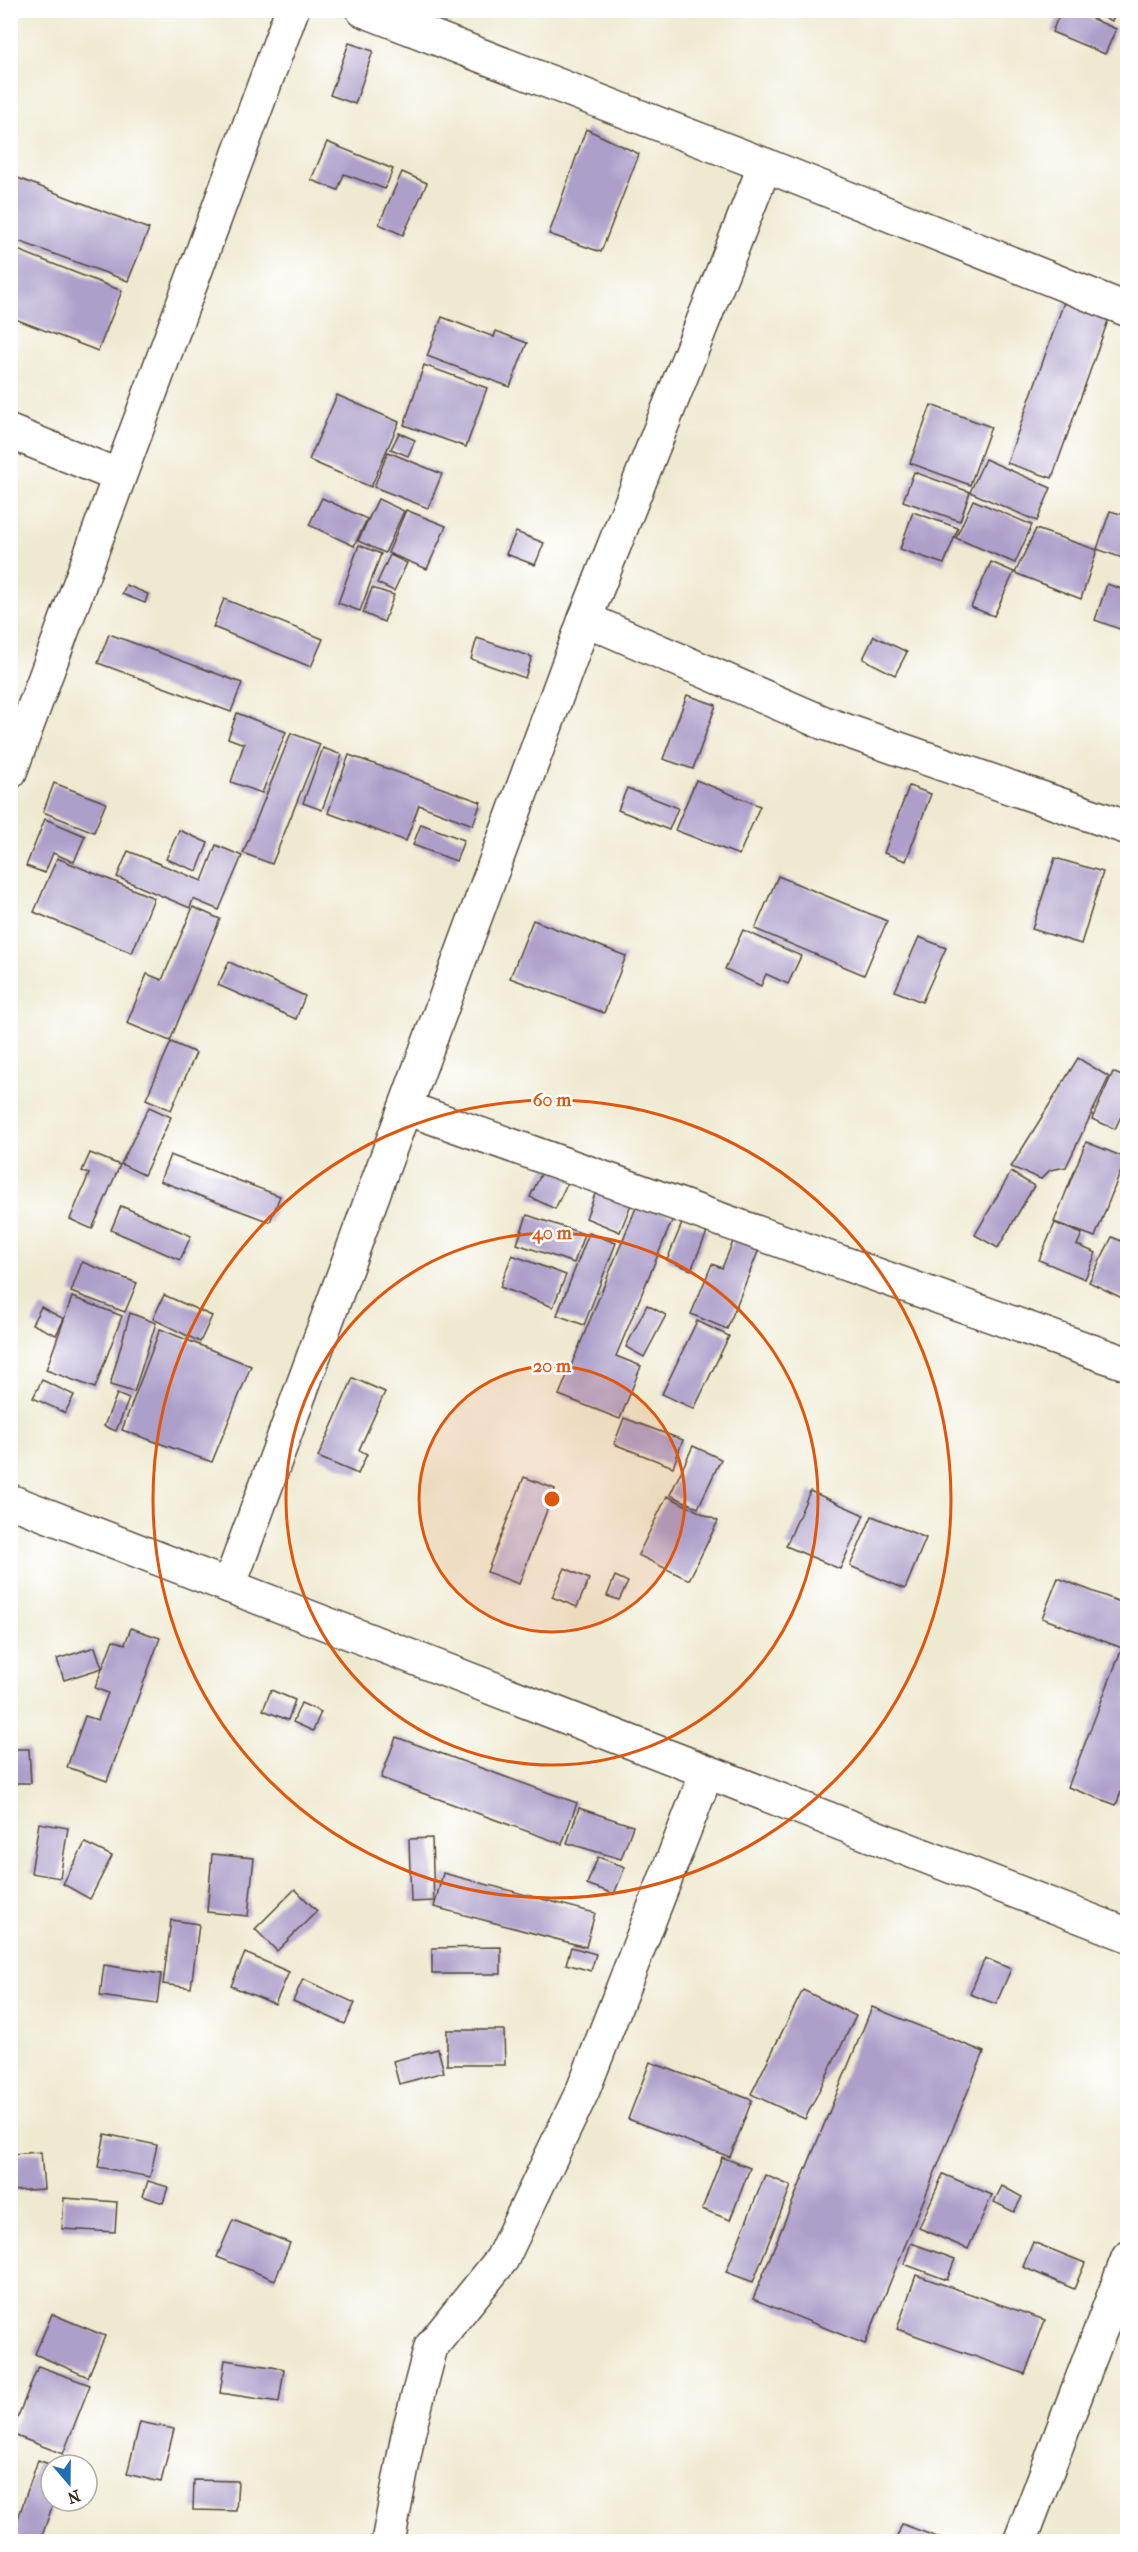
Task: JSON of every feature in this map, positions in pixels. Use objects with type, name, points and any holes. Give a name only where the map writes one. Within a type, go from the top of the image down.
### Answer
[{"type":"street","points":[[10,772],[292,10]]},
{"type":"street","points":[[363,10],[765,165],[1128,310]]},
{"type":"street","points":[[229,1586],[585,619],[765,165]]},
{"type":"street","points":[[10,432],[119,476]]},
{"type":"street","points":[[585,619],[824,723],[1128,828]]},
{"type":"street","points":[[406,1108],[1128,1364]]},
{"type":"street","points":[[10,1501],[1128,1935]]},
{"type":"street","points":[[388,2541],[409,2430],[431,2347],[502,2259],[507,2249],[583,2090],[707,1772]]},
{"type":"street","points":[[1020,2541],[1128,2258]]},
{"type":"building","points":[[1061,10],[1072,10],[1116,29],[1105,54],[1052,32]]},
{"type":"building","points":[[1086,10],[1116,10],[1112,21]]},
{"type":"building","points":[[349,43],[373,51],[355,104],[330,95]]},
{"type":"building","points":[[586,129],[639,154],[601,252],[549,234]]},
{"type":"building","points":[[327,142],[393,169],[385,189],[344,174],[338,190],[311,180]]},
{"type":"building","points":[[402,172],[427,183],[403,235],[379,224]]},
{"type":"building","points":[[10,175],[149,229],[128,281],[10,238]]},
{"type":"building","points":[[10,247],[122,291],[98,351],[10,317]]},
{"type":"building","points":[[1065,299],[1110,315],[1052,478],[1007,463]]},
{"type":"building","points":[[442,317],[494,337],[496,331],[527,343],[510,387],[427,356]]},
{"type":"building","points":[[424,365],[487,388],[466,447],[404,425]]},
{"type":"building","points":[[337,395],[399,422],[371,487],[309,460]]},
{"type":"building","points":[[931,405],[991,427],[970,485],[910,463]]},
{"type":"building","points":[[399,433],[415,440],[408,456],[391,449]]},
{"type":"building","points":[[388,452],[442,474],[428,508],[374,487]]},
{"type":"building","points":[[985,459],[1051,488],[1037,521],[970,492]]},
{"type":"building","points":[[914,472],[970,492],[960,521],[903,501]]},
{"type":"building","points":[[322,498],[367,519],[354,546],[309,525]]},
{"type":"building","points":[[378,499],[404,511],[385,553],[358,541]]},
{"type":"building","points":[[973,500],[1032,525],[1015,563],[956,538]]},
{"type":"building","points":[[406,510],[446,526],[427,569],[388,553]]},
{"type":"building","points":[[1110,511],[1128,516],[1128,560],[1097,549]]},
{"type":"building","points":[[913,512],[958,528],[944,564],[900,549]]},
{"type":"building","points":[[1036,529],[1097,550],[1081,599],[1015,573]]},
{"type":"building","points":[[516,532],[544,543],[535,565],[506,554]]},
{"type":"building","points":[[359,545],[381,554],[360,611],[338,603]]},
{"type":"building","points":[[390,555],[407,563],[394,591],[377,583]]},
{"type":"building","points":[[991,562],[1014,572],[994,616],[971,607]]},
{"type":"building","points":[[1107,584],[1128,591],[1128,632],[1095,620]]},
{"type":"building","points":[[126,585],[148,594],[145,603],[122,594]]},
{"type":"building","points":[[372,588],[394,595],[384,622],[363,613]]},
{"type":"building","points":[[224,599],[323,639],[311,667],[213,627]]},
{"type":"building","points":[[109,634],[242,683],[231,712],[98,663]]},
{"type":"building","points":[[874,636],[907,652],[895,675],[863,659]]},
{"type":"building","points":[[477,638],[532,657],[525,678],[471,659]]},
{"type":"building","points":[[687,695],[716,705],[693,769],[663,759]]},
{"type":"building","points":[[237,713],[286,732],[262,793],[231,782],[244,744],[228,738]]},
{"type":"building","points":[[291,733],[320,744],[272,864],[243,853]]},
{"type":"building","points":[[323,748],[342,755],[322,810],[303,803]]},
{"type":"building","points":[[349,755],[481,802],[473,825],[419,805],[406,841],[328,813]]},
{"type":"building","points":[[696,780],[760,806],[739,855],[675,830]]},
{"type":"building","points":[[54,783],[106,803],[94,832],[43,812]]},
{"type":"building","points":[[909,786],[931,794],[906,861],[884,853]]},
{"type":"building","points":[[627,788],[678,808],[669,830],[618,810]]},
{"type":"building","points":[[45,819],[85,836],[74,862],[53,853],[45,873],[26,866]]},
{"type":"building","points":[[421,824],[464,840],[456,861],[413,845]]},
{"type":"building","points":[[179,830],[208,843],[197,871],[166,859]]},
{"type":"building","points":[[216,845],[242,856],[219,910],[193,899],[190,908],[117,877],[128,851],[202,881]]},
{"type":"building","points":[[57,858],[154,898],[132,953],[34,912]]},
{"type":"building","points":[[1055,858],[1103,872],[1081,944],[1032,929]]},
{"type":"building","points":[[778,876],[887,921],[864,975],[755,929]]},
{"type":"building","points":[[193,907],[220,919],[170,1041],[127,1023],[147,974],[162,980]]},
{"type":"building","points":[[533,920],[626,956],[604,1013],[510,978]]},
{"type":"building","points":[[743,930],[801,956],[788,984],[766,974],[761,986],[725,969]]},
{"type":"building","points":[[919,937],[946,948],[922,1002],[895,991]]},
{"type":"building","points":[[229,962],[305,996],[296,1019],[218,985]]},
{"type":"building","points":[[171,1042],[196,1053],[171,1110],[146,1099]]},
{"type":"building","points":[[1078,1058],[1109,1077],[1066,1167],[1050,1170],[1041,1179],[1011,1167]]},
{"type":"building","points":[[1113,1072],[1128,1079],[1128,1101],[1115,1129],[1092,1119]]},
{"type":"building","points":[[149,1107],[171,1117],[144,1175],[121,1164]]},
{"type":"building","points":[[1086,1142],[1126,1158],[1095,1237],[1054,1222]]},
{"type":"building","points":[[90,1153],[120,1165],[92,1229],[70,1219],[89,1174],[82,1171]]},
{"type":"building","points":[[170,1155],[280,1196],[270,1222],[160,1181]]},
{"type":"building","points":[[547,1162],[572,1173],[555,1209],[530,1197]]},
{"type":"building","points":[[1011,1172],[1034,1186],[998,1248],[975,1235]]},
{"type":"building","points":[[597,1189],[632,1202],[620,1232],[586,1218]]},
{"type":"building","points":[[638,1203],[674,1216],[616,1356],[641,1366],[620,1419],[559,1395]]},
{"type":"building","points":[[121,1206],[191,1236],[180,1260],[111,1230]]},
{"type":"building","points":[[527,1215],[584,1234],[574,1263],[517,1244]]},
{"type":"building","points":[[683,1221],[708,1230],[691,1270],[667,1260]]},
{"type":"building","points":[[1055,1223],[1082,1234],[1077,1245],[1096,1253],[1085,1279],[1039,1260]]},
{"type":"building","points":[[589,1233],[616,1243],[584,1325],[557,1315]]},
{"type":"building","points":[[735,1237],[760,1247],[727,1329],[691,1314],[712,1264],[722,1268]]},
{"type":"building","points":[[1112,1237],[1128,1244],[1128,1301],[1089,1282]]},
{"type":"building","points":[[512,1255],[566,1275],[553,1307],[500,1287]]},
{"type":"building","points":[[82,1262],[137,1283],[125,1312],[71,1292]]},
{"type":"building","points":[[164,1295],[212,1316],[200,1342],[153,1319]]},
{"type":"building","points":[[72,1297],[122,1316],[95,1388],[46,1370]]},
{"type":"building","points":[[647,1305],[666,1315],[644,1357],[626,1347]]},
{"type":"building","points":[[41,1307],[64,1319],[56,1335],[32,1324]]},
{"type":"building","points":[[130,1313],[156,1323],[134,1392],[110,1385]]},
{"type":"building","points":[[697,1321],[729,1336],[694,1409],[662,1394]]},
{"type":"building","points":[[160,1329],[251,1366],[212,1462],[122,1430]]},
{"type":"building","points":[[353,1378],[385,1392],[359,1450],[367,1454],[358,1474],[318,1457]]},
{"type":"building","points":[[42,1380],[74,1395],[65,1413],[33,1398]]},
{"type":"building","points":[[117,1394],[129,1399],[116,1431],[104,1426]]},
{"type":"building","points":[[624,1418],[683,1440],[673,1467],[614,1444]]},
{"type":"building","points":[[693,1446],[721,1459],[698,1508],[670,1495]]},
{"type":"building","points":[[524,1477],[555,1489],[519,1584],[487,1572]]},
{"type":"building","points":[[810,1491],[864,1515],[840,1569],[786,1546]]},
{"type":"building","points":[[667,1496],[718,1521],[689,1580],[638,1555]]},
{"type":"building","points":[[872,1516],[926,1538],[905,1589],[850,1566]]},
{"type":"building","points":[[565,1568],[589,1579],[577,1607],[552,1597]]},
{"type":"building","points":[[615,1576],[628,1582],[619,1600],[607,1596]]},
{"type":"building","points":[[1058,1578],[1128,1605],[1128,1774],[1116,1805],[1068,1787],[1122,1648],[1042,1618]]},
{"type":"building","points":[[131,1628],[160,1638],[107,1781],[67,1767],[85,1716],[98,1720],[108,1693],[95,1688],[113,1640],[125,1644]]},
{"type":"building","points":[[95,1647],[102,1668],[64,1680],[57,1659]]},
{"type":"building","points":[[271,1690],[295,1700],[288,1720],[263,1710]]},
{"type":"building","points":[[301,1703],[321,1712],[313,1731],[293,1722]]},
{"type":"building","points":[[396,1737],[577,1803],[562,1844],[381,1778]]},
{"type":"building","points":[[10,1749],[29,1749],[31,1783],[10,1783]]},
{"type":"building","points":[[579,1808],[633,1826],[621,1859],[567,1843]]},
{"type":"building","points":[[39,1823],[68,1828],[60,1878],[31,1873]]},
{"type":"building","points":[[432,1838],[434,1901],[411,1902],[409,1839]]},
{"type":"building","points":[[85,1843],[112,1856],[90,1899],[63,1884]]},
{"type":"building","points":[[212,1854],[254,1858],[248,1916],[207,1912]]},
{"type":"building","points":[[598,1857],[625,1867],[614,1894],[587,1884]]},
{"type":"building","points":[[443,1873],[595,1913],[586,1947],[434,1907]]},
{"type":"building","points":[[295,1889],[317,1911],[277,1951],[255,1929]]},
{"type":"building","points":[[171,1920],[199,1924],[191,1988],[163,1984]]},
{"type":"building","points":[[501,1947],[501,1974],[432,1974],[432,1948]]},
{"type":"building","points":[[571,1947],[596,1954],[591,1971],[566,1964]]},
{"type":"building","points":[[245,1953],[289,1972],[275,2004],[231,1986]]},
{"type":"building","points":[[985,1958],[1011,1969],[996,2004],[970,1994]]},
{"type":"building","points":[[104,1965],[161,1974],[157,2004],[100,1996]]},
{"type":"building","points":[[303,1979],[355,2003],[345,2024],[293,2001]]},
{"type":"building","points":[[803,1990],[856,2016],[805,2119],[751,2094]]},
{"type":"building","points":[[872,2007],[984,2052],[865,2344],[753,2299]]},
{"type":"building","points":[[447,2030],[504,2030],[505,2065],[447,2065]]},
{"type":"building","points":[[438,2049],[444,2072],[399,2084],[393,2061]]},
{"type":"building","points":[[650,2062],[752,2100],[730,2157],[628,2119]]},
{"type":"building","points":[[105,2134],[157,2145],[150,2177],[98,2167]]},
{"type":"building","points":[[41,2152],[44,2189],[10,2191],[10,2154]]},
{"type":"building","points":[[722,2157],[750,2168],[730,2220],[702,2209]]},
{"type":"building","points":[[943,2174],[992,2195],[968,2249],[919,2228]]},
{"type":"building","points":[[765,2175],[791,2186],[753,2282],[726,2272]]},
{"type":"building","points":[[148,2181],[168,2187],[163,2203],[143,2196]]},
{"type":"building","points":[[1002,2186],[1022,2197],[1014,2212],[994,2202]]},
{"type":"building","points":[[64,2198],[117,2202],[115,2232],[62,2229]]},
{"type":"building","points":[[233,2220],[290,2243],[275,2280],[217,2257]]},
{"type":"building","points":[[1033,2242],[1085,2263],[1074,2289],[1023,2267]]},
{"type":"building","points":[[911,2243],[955,2259],[947,2280],[904,2264]]},
{"type":"building","points":[[916,2275],[1045,2320],[1025,2374],[897,2329]]},
{"type":"building","points":[[52,2314],[105,2336],[88,2377],[35,2354]]},
{"type":"building","points":[[225,2360],[284,2369],[279,2402],[220,2393]]},
{"type":"building","points":[[38,2366],[90,2385],[63,2453],[11,2434]]},
{"type":"building","points":[[140,2422],[174,2429],[161,2482],[127,2474]]},
{"type":"building","points":[[38,2460],[39,2513],[50,2513],[40,2542],[10,2542]]},
{"type":"building","points":[[194,2480],[238,2481],[236,2511],[193,2510]]},
{"type":"building","points":[[902,2524],[948,2541],[948,2542],[895,2542]]}]
